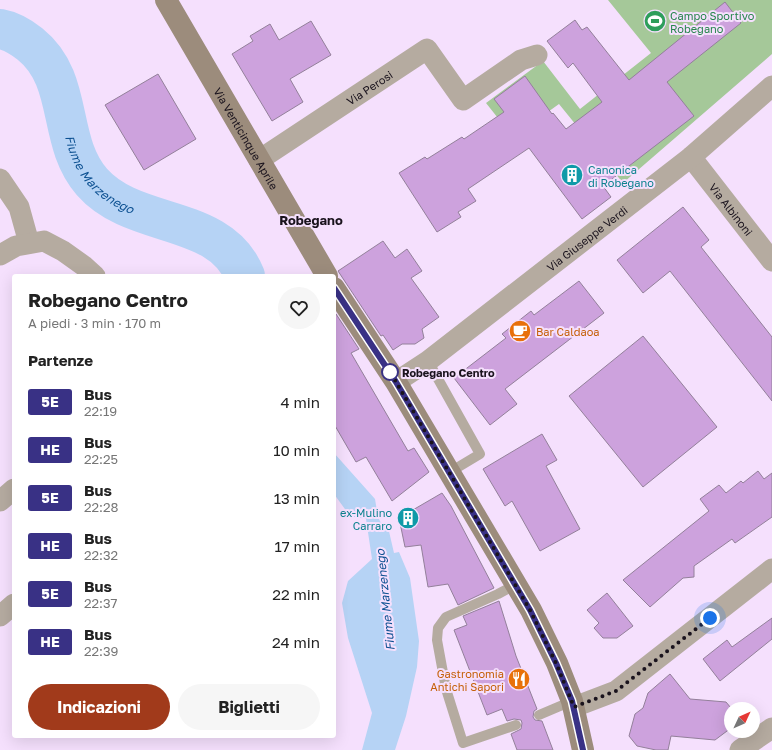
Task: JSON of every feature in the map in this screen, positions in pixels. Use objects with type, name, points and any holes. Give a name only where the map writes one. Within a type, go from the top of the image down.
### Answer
[{"type":"main road","name":"Via Venticinque Aprile","points":[[166,0],[326,274]]},
{"type":"main road","points":[[336,294],[396,382],[450,472],[546,639],[573,704],[583,750]]},
{"type":"street","name":"Via Perosi","points":[[259,160],[427,49],[463,100],[521,60],[537,55]]},
{"type":"street","name":"Via Giuseppe Verdi","points":[[396,382],[428,361],[691,157],[772,86]]},
{"type":"street","name":"Via Albinoni","points":[[691,157],[771,259]]},
{"type":"street","points":[[0,179],[19,207],[29,243]]},
{"type":"street","points":[[0,255],[16,246],[44,241],[63,251],[93,274]]},
{"type":"street","points":[[573,704],[616,691],[772,569]]},
{"type":"street","points":[[0,616],[12,606]]},
{"type":"street","points":[[740,750],[772,728]]},
{"type":"lane","points":[[428,361],[480,454],[450,472]]},
{"type":"lane","points":[[515,584],[498,594],[446,617],[438,628],[437,640],[446,689],[463,743],[516,725]]},
{"type":"lane","points":[[539,715],[573,704]]},
{"type":"green space","points":[[608,0],[772,0],[772,54],[623,183],[559,104],[513,137],[486,103],[543,61],[580,109],[651,53]]},
{"type":"water","points":[[336,455],[375,499],[378,517],[383,527],[388,527],[394,553],[399,552],[410,578],[419,641],[417,667],[406,716],[395,750],[362,750],[372,713],[348,638],[342,603],[348,581],[372,559],[366,519],[350,516],[336,497]]},
{"type":"building","points":[[725,2],[741,23],[667,82],[694,116],[603,186],[611,197],[582,219],[529,148],[468,189],[476,201],[458,212],[461,217],[437,232],[399,173],[425,157],[427,159],[462,137],[464,139],[504,112],[494,99],[525,76],[552,114],[553,113],[566,129],[602,102],[573,63],[568,68],[547,41],[575,20],[582,30],[587,27],[629,80]]},
{"type":"building","points":[[311,21],[331,55],[290,79],[303,102],[272,121],[232,54],[253,41],[250,36],[270,24],[279,40]]},
{"type":"building","points":[[158,74],[196,139],[144,170],[105,105]]},
{"type":"building","points":[[683,207],[709,240],[701,247],[772,337],[772,401],[670,271],[643,293],[617,260]]},
{"type":"building","points":[[383,241],[395,258],[407,249],[422,271],[411,278],[439,317],[422,329],[424,338],[415,344],[402,344],[393,350],[383,335],[381,336],[338,271]]},
{"type":"building","points":[[579,281],[604,313],[505,389],[517,404],[490,425],[454,378],[506,338],[502,334],[531,311],[534,315]]},
{"type":"building","points":[[336,314],[359,349],[351,353],[408,451],[414,448],[429,472],[392,501],[366,457],[356,462],[336,427]]},
{"type":"building","points":[[643,336],[717,427],[643,487],[569,396]]},
{"type":"building","points":[[542,434],[557,460],[546,466],[580,529],[540,551],[512,501],[505,506],[483,469]]},
{"type":"building","points":[[758,471],[764,479],[772,473],[772,517],[735,543],[732,539],[694,566],[694,577],[683,578],[650,607],[623,580],[709,511],[700,499],[719,485],[726,493],[741,481],[743,483]]},
{"type":"building","points":[[442,493],[451,506],[494,588],[458,605],[448,584],[428,587],[421,545],[405,547],[399,518]]},
{"type":"building","points":[[607,593],[633,626],[617,638],[603,638],[594,628],[599,623],[587,610]]},
{"type":"building","points":[[499,601],[516,656],[537,709],[534,711],[533,717],[535,720],[542,721],[553,750],[517,750],[511,734],[521,729],[521,720],[514,719],[507,721],[502,709],[487,715],[454,630],[467,625],[463,616]]},
{"type":"building","points":[[772,618],[772,639],[720,681],[703,659],[727,640],[732,647]]},
{"type":"building","points":[[670,674],[690,699],[726,702],[724,702],[724,733],[715,740],[671,736],[668,750],[656,750],[637,746],[629,736],[635,714],[643,708],[648,693]]},
{"type":"waterway","name":"Fiume Marzenego","points":[[0,29],[12,33],[30,44],[44,59],[54,75],[60,93],[73,148],[81,166],[92,182],[110,197],[130,208],[197,231],[216,241],[233,256],[244,274]]},
{"type":"bus line","name":"5E","points":[[336,291],[396,382],[427,433],[546,639],[572,701],[583,750]]},
{"type":"place","name":"Campo Sportivo Robegano","points":[[655,21]]},
{"type":"place","name":"Canonica di Robegano","points":[[572,175]]},
{"type":"place","name":"Bar Caldaoa","points":[[520,331]]},
{"type":"place","name":"Robegano Centro","points":[[390,372]]},
{"type":"place","name":"ex-Mulino Carraro","points":[[408,518]]},
{"type":"place","name":"Gastronomia Antichi Sapori","points":[[519,679]]},
{"type":"district","name":"Robegano","points":[[311,220]]},
{"type":"route","points":[[390,372],[389,370],[546,639],[574,707],[616,691],[710,618]]}]
